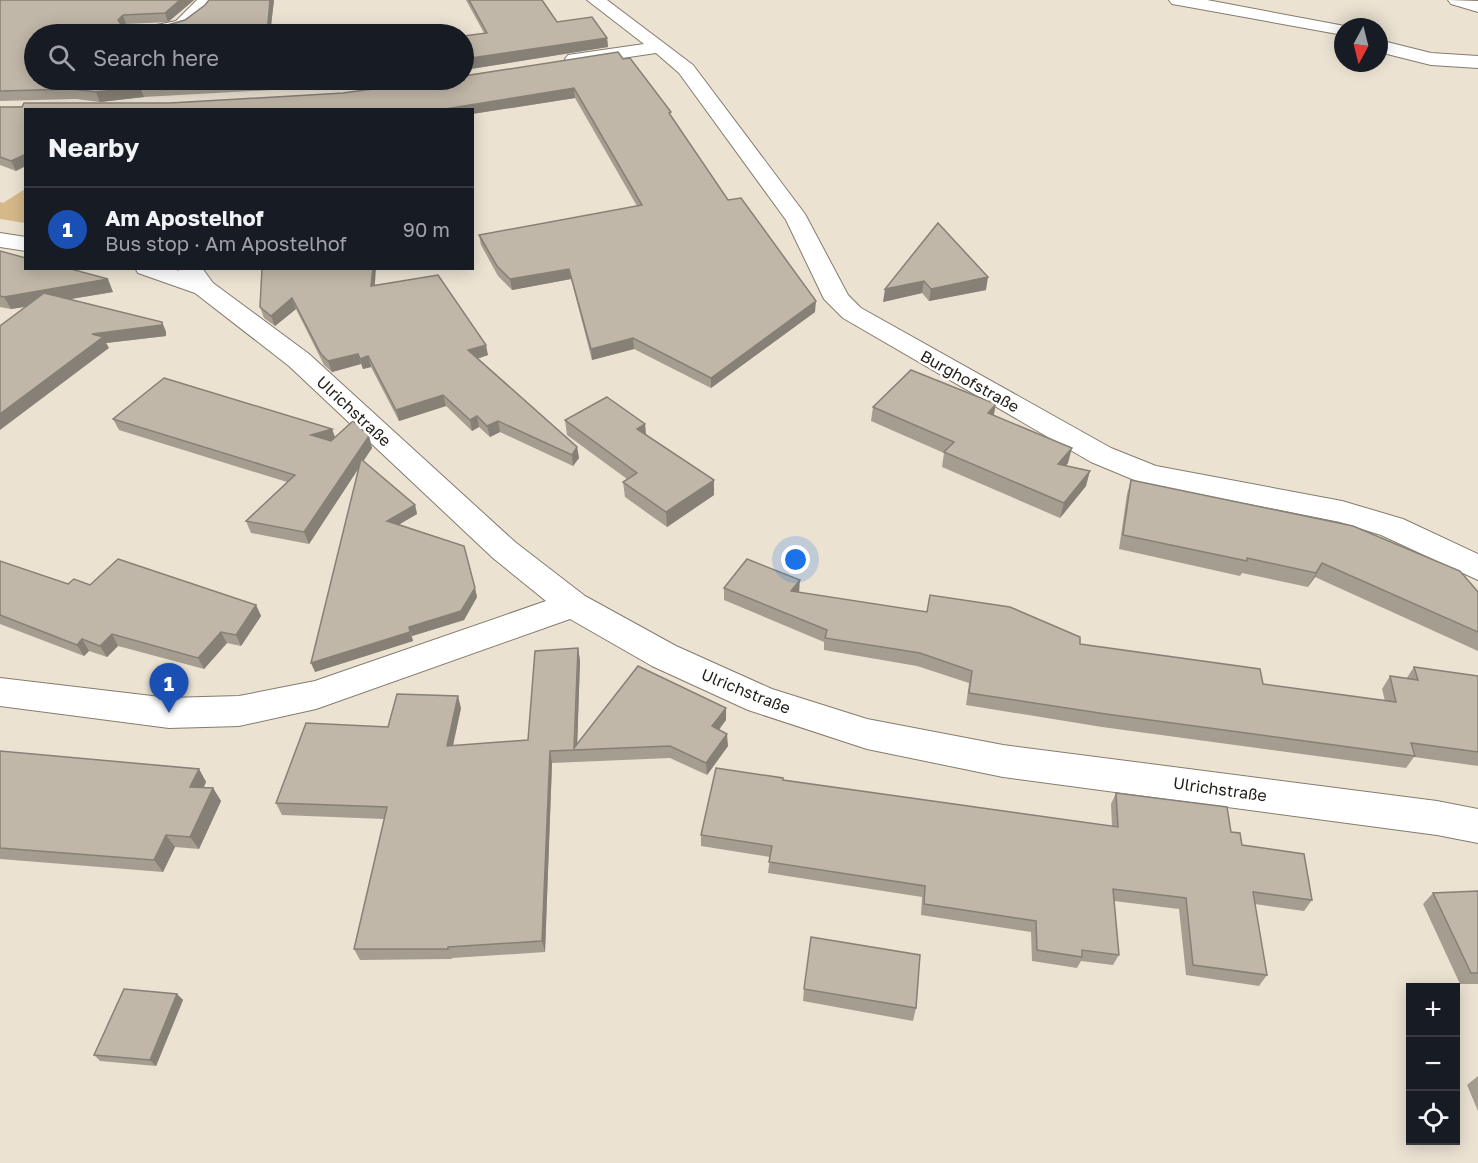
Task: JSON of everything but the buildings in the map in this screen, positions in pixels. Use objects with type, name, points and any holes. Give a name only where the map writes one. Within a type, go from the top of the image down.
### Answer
[{"type":"street","points":[[184,24],[207,0]]},
{"type":"street","name":"Burghofstraße","points":[[596,0],[660,46],[686,69],[790,209],[837,299],[861,319],[1101,455],[1150,475],[1342,512],[1392,527],[1478,568]]},
{"type":"street","points":[[1178,0],[1334,28]]},
{"type":"street","points":[[1457,0],[1478,7]]},
{"type":"street","points":[[556,63],[660,46]]},
{"type":"street","points":[[1388,48],[1431,59],[1478,62]]},
{"type":"street","points":[[0,240],[24,244]]},
{"type":"street","name":"Ulrichstraße","points":[[157,270],[197,278],[299,360],[504,550],[573,605],[664,656],[761,700],[867,734],[1003,761],[1437,818],[1478,826]]},
{"type":"street","points":[[0,692],[169,713],[239,711],[316,695],[573,605]]},
{"type":"shaded area","points":[[24,190],[24,223],[0,219],[0,202],[3,203]]},
{"type":"place","name":"Am Apostelhof","points":[[169,713]]}]
